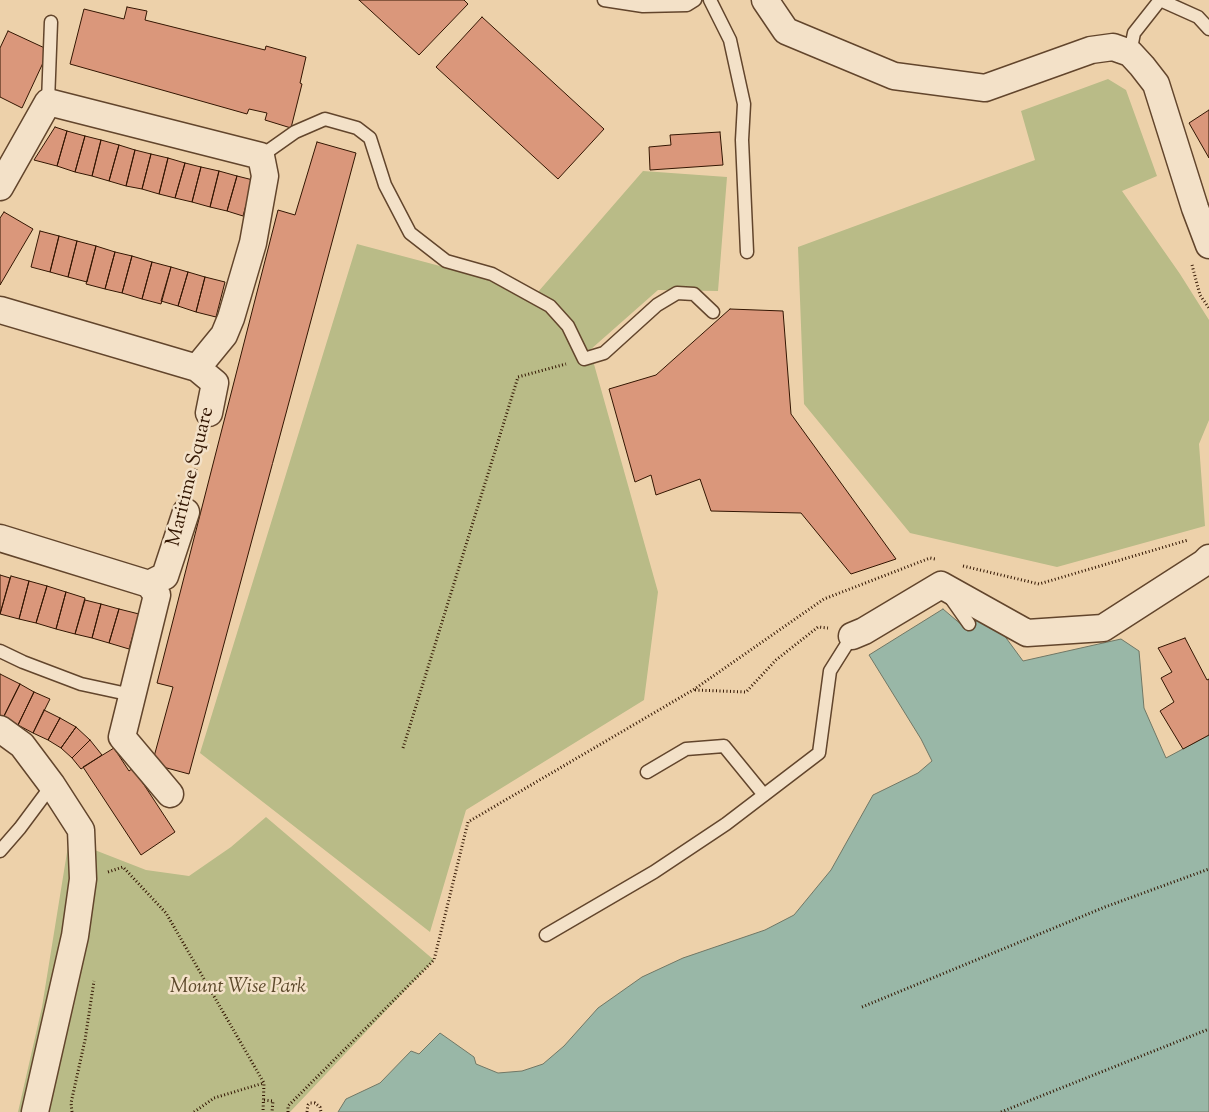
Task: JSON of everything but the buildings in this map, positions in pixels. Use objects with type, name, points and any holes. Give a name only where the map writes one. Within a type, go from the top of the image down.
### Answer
[{"type":"street","points":[[765,0],[786,31],[894,76],[985,88],[1091,50],[1113,47],[1130,53],[1156,84],[1194,208],[1209,245]]},
{"type":"street","points":[[0,187],[48,102],[261,156],[265,176],[253,243],[231,318],[224,335],[197,368]]},
{"type":"street","name":"Maritime Square","points":[[0,310],[197,368],[215,382],[209,413]]},
{"type":"street","name":"Maritime Square","points":[[149,584],[165,576],[186,512]]},
{"type":"street","points":[[0,538],[149,584],[157,595],[122,737],[170,794]]},
{"type":"street","points":[[858,633],[940,572],[1027,632],[1103,628],[1209,558]]},
{"type":"street","points":[[0,729],[22,745],[52,785],[81,830],[84,879],[69,962],[36,1112]]},
{"type":"lane","points":[[604,0],[643,6],[687,5],[695,0]]},
{"type":"lane","points":[[710,0],[730,40],[744,104],[742,140],[747,252]]},
{"type":"lane","points":[[1130,53],[1134,33],[1160,0],[1198,17],[1209,29]]},
{"type":"lane","points":[[48,102],[51,22]]},
{"type":"lane","points":[[261,156],[295,132],[325,119],[357,128],[370,138],[386,185],[410,233],[446,261],[492,274],[550,306],[568,326],[584,360],[604,353],[657,305],[676,293],[694,294],[713,312]]},
{"type":"lane","points":[[940,572],[969,624]]},
{"type":"lane","points":[[546,935],[654,872],[726,824],[819,753],[830,671],[858,633]]},
{"type":"lane","points":[[0,651],[23,662],[81,684],[132,696]]},
{"type":"lane","points":[[647,772],[686,750],[724,746],[764,795]]},
{"type":"lane","points":[[0,851],[52,785]]},
{"type":"path","points":[[403,748],[518,376],[584,360]]},
{"type":"path","name":"Maritime Square","points":[[186,512],[209,413]]},
{"type":"path","points":[[957,564],[1039,584],[1190,540]]},
{"type":"path","points":[[288,1112],[288,1106],[434,960],[468,822],[693,690],[824,599],[930,558],[940,572]]},
{"type":"path","points":[[693,690],[746,692],[776,660],[818,627],[858,633]]},
{"type":"path","points":[[84,879],[123,867],[166,913],[264,1083],[263,1112]]},
{"type":"path","points":[[862,1007],[1104,907],[1209,869]]},
{"type":"path","points":[[69,962],[95,970],[85,1040],[71,1103],[71,1112]]},
{"type":"path","points":[[1001,1112],[1209,1029]]},
{"type":"path","points":[[194,1112],[214,1098],[264,1083]]},
{"type":"path","points":[[264,1100],[273,1101],[272,1112]]},
{"type":"path","points":[[307,1112],[310,1103],[315,1103],[320,1107],[321,1112]]},
{"type":"green space","points":[[1108,79],[1126,90],[1157,176],[1122,191],[1180,274],[1209,320],[1209,420],[1199,444],[1205,526],[1057,567],[910,533],[804,404],[798,247],[1035,160],[1021,111]]},
{"type":"green space","points":[[643,171],[727,177],[718,291],[658,290],[590,350],[658,592],[644,700],[466,810],[430,932],[200,753],[357,244],[538,292]]},
{"type":"green space","name":"Mount Wise Park","points":[[266,817],[434,960],[290,1112],[18,1112],[42,1007],[69,840],[146,870],[189,876],[231,847]]},
{"type":"shaded area","points":[[943,609],[963,626],[990,616],[1023,661],[1121,639],[1139,651],[1144,708],[1166,758],[1209,735],[1209,1112],[338,1112],[346,1099],[380,1083],[411,1051],[419,1054],[440,1033],[474,1057],[476,1064],[498,1073],[522,1071],[543,1064],[564,1046],[598,1008],[642,977],[683,958],[765,930],[794,915],[831,870],[873,795],[918,773],[932,761],[921,739],[869,655]]}]
